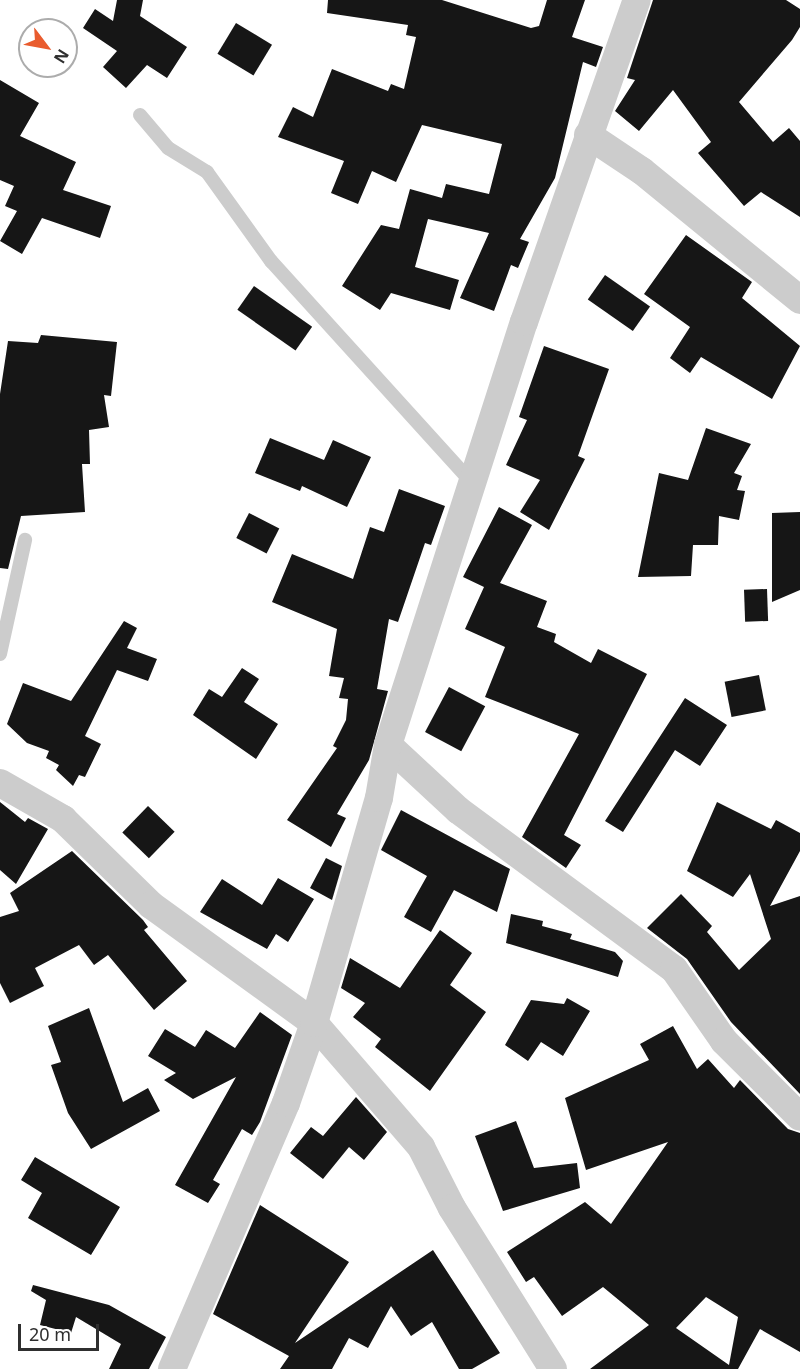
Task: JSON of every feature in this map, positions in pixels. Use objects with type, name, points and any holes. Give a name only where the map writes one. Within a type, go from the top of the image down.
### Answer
[{"type":"street","points":[[172,1369],[286,1103],[314,1023],[379,798],[388,745],[472,483],[588,135],[637,0]]},
{"type":"street","points":[[588,135],[642,171],[800,300]]},
{"type":"street","points":[[388,745],[458,810],[674,969],[724,1041],[800,1117]]},
{"type":"street","points":[[0,783],[63,819],[151,905],[314,1023],[421,1148],[452,1208],[553,1369]]},
{"type":"lane","points":[[140,115],[168,148],[207,172],[271,261],[472,483]]},
{"type":"lane","points":[[0,654],[25,540]]},
{"type":"building","points":[[117,0],[143,0],[140,16],[187,47],[167,78],[147,65],[126,88],[103,67],[117,51],[83,28],[95,9],[113,21]]},
{"type":"building","points":[[328,0],[442,0],[531,28],[539,26],[547,0],[585,0],[572,37],[603,47],[596,67],[583,62],[555,178],[520,239],[529,242],[518,268],[511,265],[494,311],[460,298],[489,233],[428,219],[415,267],[459,280],[450,310],[391,293],[380,310],[342,286],[381,225],[399,229],[410,189],[442,198],[446,184],[489,194],[502,144],[422,125],[396,182],[372,171],[358,204],[331,193],[344,161],[278,137],[293,107],[313,117],[332,69],[388,91],[391,84],[404,89],[416,37],[406,35],[408,25],[327,13]]},
{"type":"building","points":[[653,0],[786,0],[800,9],[800,27],[792,40],[739,102],[773,142],[789,128],[800,141],[800,217],[761,192],[744,206],[698,153],[711,142],[673,90],[639,131],[615,111],[635,80],[627,78]]},
{"type":"building","points":[[236,23],[272,45],[253,75],[217,54]]},
{"type":"building","points":[[0,80],[39,103],[20,136],[76,162],[63,190],[111,206],[100,238],[42,218],[22,254],[0,241],[17,211],[5,206],[14,186],[0,180]]},
{"type":"building","points":[[686,235],[752,282],[742,298],[800,346],[772,399],[701,357],[690,373],[670,358],[690,327],[644,294]]},
{"type":"building","points":[[605,275],[650,307],[633,331],[588,300]]},
{"type":"building","points":[[254,286],[312,327],[296,350],[237,310]]},
{"type":"building","points":[[41,335],[117,342],[111,396],[104,395],[109,427],[89,430],[90,464],[82,464],[85,512],[21,516],[8,569],[0,568],[0,394],[8,341],[38,343]]},
{"type":"building","points":[[544,346],[609,369],[578,456],[585,459],[549,530],[520,512],[540,480],[506,465],[527,420],[519,417]]},
{"type":"building","points":[[706,428],[751,444],[734,473],[742,476],[737,490],[745,491],[739,520],[719,516],[718,545],[693,545],[691,576],[638,577],[659,473],[688,480]]},
{"type":"building","points":[[270,438],[324,460],[333,440],[371,457],[347,507],[302,486],[300,491],[255,473]]},
{"type":"building","points":[[399,489],[445,506],[431,545],[425,543],[398,622],[389,619],[377,689],[388,691],[369,760],[337,814],[346,818],[331,847],[287,820],[337,748],[333,746],[346,720],[348,699],[339,698],[344,678],[329,676],[337,629],[272,602],[292,554],[353,579],[370,527],[384,532]]},
{"type":"building","points":[[499,507],[532,525],[500,583],[547,601],[537,627],[556,634],[554,642],[591,663],[598,649],[647,674],[564,835],[581,845],[566,868],[522,837],[579,734],[485,697],[505,647],[465,629],[484,587],[463,577]]},
{"type":"building","points":[[800,512],[800,590],[772,602],[772,513]]},
{"type":"building","points":[[249,513],[279,528],[267,553],[236,538]]},
{"type":"building","points":[[767,589],[768,621],[745,622],[744,590]]},
{"type":"building","points":[[124,621],[137,628],[127,648],[157,659],[148,681],[117,670],[85,736],[101,744],[85,777],[79,775],[73,786],[56,770],[59,765],[46,758],[49,751],[27,743],[7,724],[23,683],[71,701]]},
{"type":"building","points":[[242,668],[259,679],[244,702],[278,724],[256,759],[193,715],[209,689],[222,697]]},
{"type":"building","points":[[759,675],[766,710],[732,717],[725,682]]},
{"type":"building","points":[[449,687],[485,706],[461,751],[425,732]]},
{"type":"building","points":[[685,698],[727,725],[700,766],[675,750],[623,832],[605,821]]},
{"type":"building","points":[[0,802],[25,822],[28,818],[48,829],[16,884],[0,870]]},
{"type":"building","points":[[717,802],[771,829],[776,820],[800,833],[800,851],[770,906],[800,896],[800,1094],[731,1022],[687,959],[647,928],[681,894],[712,926],[707,932],[739,970],[771,939],[750,874],[733,897],[687,871]]},
{"type":"building","points":[[148,806],[175,832],[149,858],[122,833]]},
{"type":"building","points":[[401,810],[510,869],[497,912],[454,890],[431,932],[404,917],[427,876],[381,850]]},
{"type":"building","points":[[72,851],[143,920],[148,927],[144,930],[187,981],[154,1010],[108,955],[94,965],[79,945],[35,968],[44,986],[10,1003],[0,983],[0,917],[19,911],[10,893]]},
{"type":"building","points":[[326,858],[342,866],[332,900],[310,888]]},
{"type":"building","points":[[278,878],[314,899],[288,942],[276,934],[267,949],[200,912],[222,879],[262,905]]},
{"type":"building","points":[[511,914],[543,921],[542,926],[572,934],[570,939],[615,952],[623,961],[618,977],[506,943]]},
{"type":"building","points":[[440,930],[472,953],[450,985],[486,1012],[430,1091],[375,1047],[381,1039],[353,1017],[365,1003],[341,988],[350,958],[400,988]]},
{"type":"building","points":[[567,998],[590,1011],[563,1056],[541,1042],[528,1061],[505,1045],[531,1000],[564,1004]]},
{"type":"building","points":[[89,1008],[123,1102],[148,1088],[160,1111],[91,1149],[68,1113],[51,1065],[61,1062],[48,1026]]},
{"type":"building","points":[[260,1012],[292,1035],[260,1122],[252,1135],[242,1129],[213,1180],[220,1184],[208,1203],[175,1185],[236,1077],[193,1099],[164,1080],[176,1073],[148,1056],[165,1029],[195,1047],[206,1030],[235,1048]]},
{"type":"building","points":[[673,1026],[697,1069],[708,1059],[734,1088],[740,1080],[788,1129],[800,1133],[800,1352],[760,1329],[738,1369],[590,1369],[649,1325],[603,1287],[562,1316],[534,1277],[526,1282],[507,1252],[585,1202],[611,1224],[668,1142],[586,1170],[565,1098],[649,1060],[640,1044]],"holes":[[[706,1297],[738,1317],[729,1365],[676,1328]]]},
{"type":"building","points":[[356,1097],[387,1132],[364,1160],[349,1147],[323,1179],[290,1153],[311,1127],[323,1136]]},
{"type":"building","points":[[516,1121],[534,1168],[577,1163],[580,1188],[503,1211],[475,1136]]},
{"type":"building","points":[[35,1157],[120,1207],[91,1255],[28,1218],[42,1193],[21,1180]]},
{"type":"building","points":[[260,1205],[349,1262],[295,1343],[433,1250],[500,1353],[472,1369],[459,1369],[432,1322],[411,1336],[391,1306],[368,1348],[349,1338],[332,1369],[280,1369],[289,1356],[213,1314]]},
{"type":"building","points":[[33,1285],[109,1305],[166,1337],[149,1369],[109,1369],[121,1344],[76,1317],[71,1333],[40,1325],[46,1300],[31,1291]]}]
